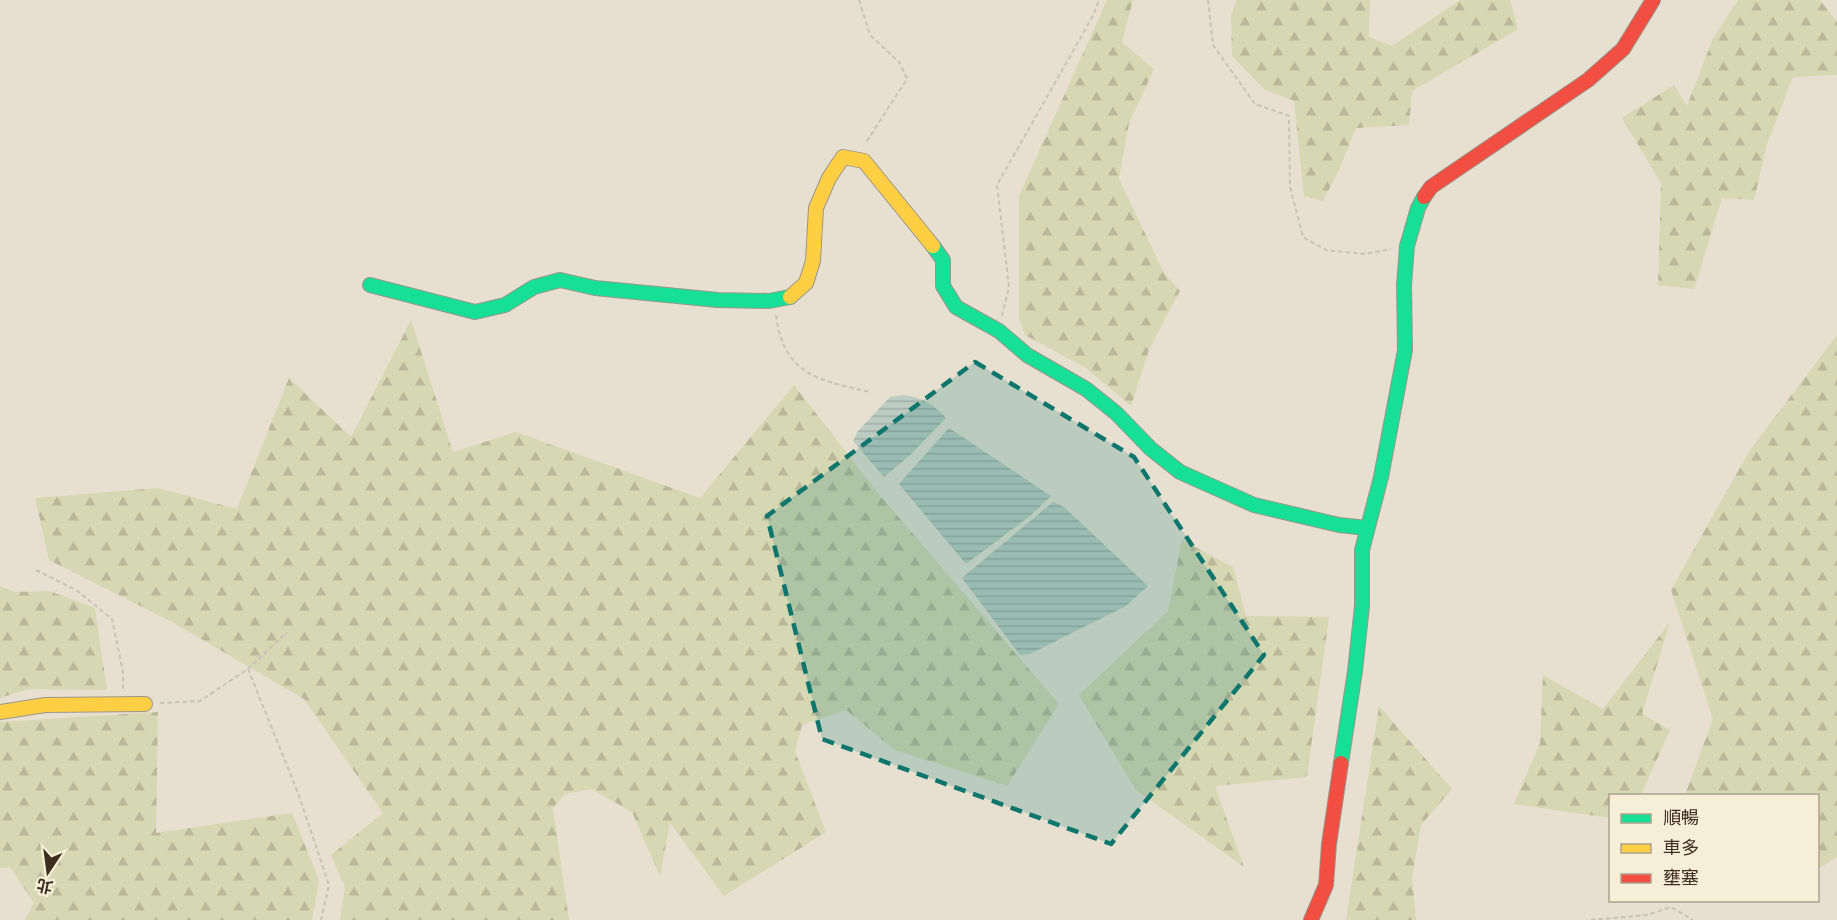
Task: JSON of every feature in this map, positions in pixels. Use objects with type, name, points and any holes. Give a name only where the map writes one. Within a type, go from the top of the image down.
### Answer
[{"type":"street","points":[[1311,920],[1326,885],[1329,844],[1355,671],[1362,606],[1362,550],[1381,477],[1405,350],[1404,285],[1407,246],[1418,208],[1431,187],[1588,80],[1623,49],[1653,0]]},
{"type":"street","points":[[370,285],[475,312],[505,305],[534,287],[560,280],[595,288],[718,300],[774,300],[791,297],[806,283],[813,261],[816,208],[843,157],[864,160],[943,260],[943,286],[956,307],[999,331],[1027,355],[1086,389],[1116,413],[1151,448],[1180,472],[1254,506],[1339,525],[1367,528]]},
{"type":"street","points":[[0,712],[45,705],[145,704]]},
{"type":"path","points":[[855,159],[907,79],[900,63],[870,35],[859,0]]},
{"type":"path","points":[[999,331],[1009,287],[997,185],[1100,0]]},
{"type":"path","points":[[1208,0],[1213,45],[1256,104],[1289,116],[1290,187],[1303,237],[1326,250],[1365,254],[1407,246]]},
{"type":"path","points":[[774,300],[778,336],[797,365],[814,377],[871,392]]},
{"type":"path","points":[[36,570],[76,590],[112,619],[123,672],[123,704]]},
{"type":"path","points":[[145,704],[200,701],[248,669],[287,632]]},
{"type":"path","points":[[248,669],[298,793],[329,885],[321,920]]},
{"type":"path","points":[[1591,920],[1647,915],[1671,907],[1692,920]]},
{"type":"highlighted area","points":[[975,362],[1134,457],[1264,655],[1111,844],[822,739],[767,516]]},
{"type":"green space","points":[[1107,0],[1133,0],[1122,42],[1154,69],[1129,123],[1119,179],[1164,273],[1180,291],[1150,347],[1131,406],[1086,368],[1025,335],[1019,319],[1019,196]]},
{"type":"green space","points":[[1237,0],[1370,0],[1369,37],[1392,46],[1460,0],[1510,0],[1518,29],[1412,91],[1409,125],[1356,128],[1323,201],[1304,196],[1294,101],[1264,89],[1232,56],[1231,15]]},
{"type":"green space","points":[[1738,0],[1820,0],[1837,22],[1837,75],[1793,77],[1767,144],[1754,200],[1722,198],[1694,289],[1658,285],[1661,183],[1622,118],[1674,85],[1687,106],[1713,38]]},
{"type":"green space","points":[[411,320],[453,452],[516,432],[700,498],[794,385],[877,492],[1059,704],[1007,786],[895,750],[846,710],[802,725],[795,751],[826,832],[724,896],[670,823],[660,876],[632,812],[591,789],[565,794],[553,808],[569,920],[340,920],[345,887],[331,855],[383,813],[304,699],[172,622],[49,560],[35,498],[158,488],[237,509],[289,378],[351,437]]},
{"type":"green space","points":[[1837,335],[1837,857],[1819,868],[1819,794],[1685,794],[1713,719],[1671,590],[1750,450]]},
{"type":"green space","points":[[1182,540],[1233,567],[1246,616],[1329,617],[1307,777],[1215,786],[1244,867],[1136,790],[1079,695],[1168,611]]},
{"type":"green space","points":[[0,586],[15,592],[49,591],[95,608],[107,690],[29,689],[0,698]]},
{"type":"green space","points":[[1670,622],[1642,714],[1670,730],[1641,794],[1609,794],[1609,818],[1514,804],[1540,743],[1543,675],[1603,709]]},
{"type":"green space","points":[[1379,706],[1452,789],[1421,825],[1412,878],[1416,920],[1346,920]]},
{"type":"green space","points":[[158,712],[156,833],[292,813],[319,880],[312,920],[25,920],[34,903],[10,867],[0,868],[0,722]]},
{"type":"shaded area","points":[[903,395],[927,402],[946,418],[910,455],[884,477],[853,441],[858,431],[890,397]]},
{"type":"shaded area","points":[[949,428],[1051,496],[1030,516],[966,564],[899,484]]},
{"type":"shaded area","points":[[1053,502],[1064,507],[1148,586],[1126,606],[1030,654],[1020,655],[962,578]]},
{"type":"traffic: fast","points":[[1341,763],[1362,606],[1362,550],[1381,477],[1405,350],[1404,285],[1407,246],[1418,208],[1424,197]]},
{"type":"traffic: fast","points":[[933,246],[943,260],[943,286],[956,307],[999,331],[1027,355],[1086,389],[1116,413],[1151,449],[1180,472],[1254,505],[1339,525],[1367,528]]},
{"type":"traffic: fast","points":[[370,285],[475,312],[505,305],[534,287],[560,280],[595,288],[718,300],[769,301],[790,297]]},
{"type":"traffic: slow","points":[[790,297],[806,283],[813,261],[816,208],[829,178],[843,157],[864,161],[933,246]]},
{"type":"traffic: slow","points":[[0,712],[45,705],[145,704]]},
{"type":"traffic: jam","points":[[1424,197],[1431,187],[1588,80],[1623,49],[1653,0]]},
{"type":"traffic: jam","points":[[1311,920],[1326,885],[1329,844],[1341,763]]}]
